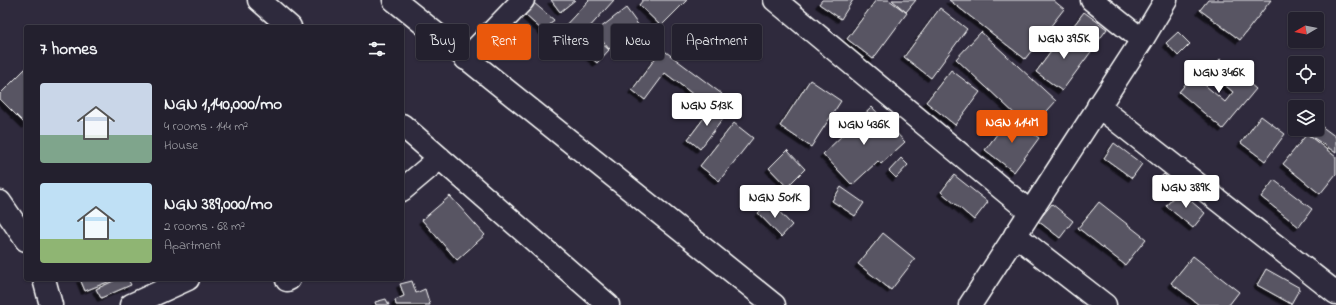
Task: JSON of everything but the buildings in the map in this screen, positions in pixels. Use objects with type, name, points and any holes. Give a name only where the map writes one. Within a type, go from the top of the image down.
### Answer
[{"type":"street","points":[[259,0],[288,25]]},
{"type":"street","points":[[394,0],[423,24]]},
{"type":"street","points":[[469,56],[523,0]]},
{"type":"street","points":[[775,0],[1030,212]]},
{"type":"street","points":[[1092,0],[1142,40]]},
{"type":"street","points":[[970,305],[1142,40],[1166,0]]},
{"type":"street","points":[[467,60],[774,305]]},
{"type":"street","points":[[1098,106],[1336,293]]},
{"type":"street","points":[[404,127],[608,305]]},
{"type":"street","points":[[404,188],[440,158]]},
{"type":"street","points":[[0,202],[24,237]]},
{"type":"street","points":[[1015,235],[1105,305]]},
{"type":"street","points":[[45,281],[51,305]]},
{"type":"street","points":[[131,305],[184,281]]}]
